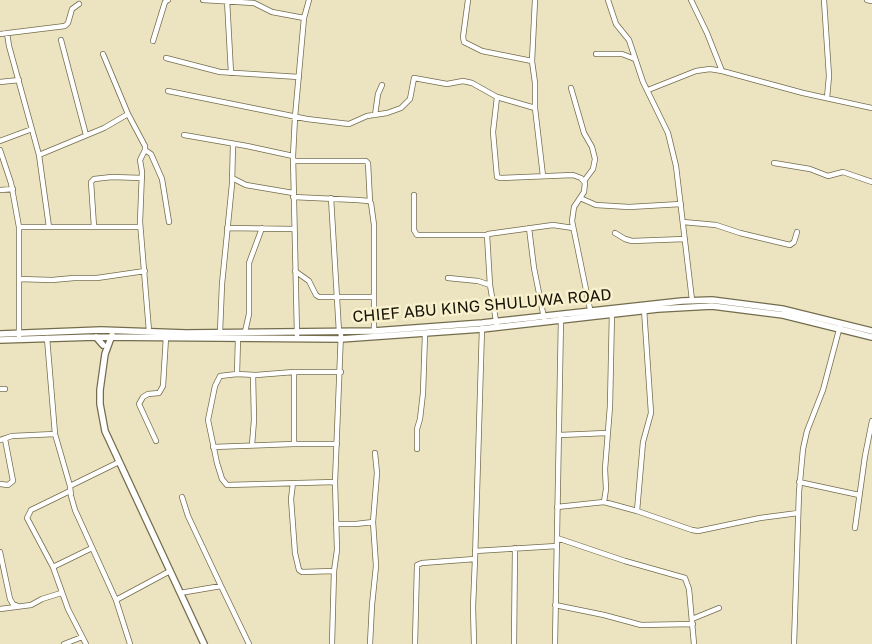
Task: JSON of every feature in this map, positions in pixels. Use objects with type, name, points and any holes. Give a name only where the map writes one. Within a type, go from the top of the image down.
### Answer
[{"type":"street","points":[[153,41],[165,2],[168,0]]},
{"type":"street","points":[[203,0],[254,3],[272,12],[304,18]]},
{"type":"street","points":[[0,340],[19,336],[47,338],[238,338],[297,335],[293,158],[304,18],[310,0]]},
{"type":"street","points":[[468,0],[464,42],[482,51],[532,61]]},
{"type":"street","points":[[535,0],[532,61],[543,176]]},
{"type":"street","points":[[608,0],[616,24],[628,40],[640,77],[668,133],[676,166],[692,300]]},
{"type":"street","points":[[691,0],[722,71]]},
{"type":"street","points":[[824,0],[829,76],[827,98]]},
{"type":"street","points":[[867,0],[872,1]]},
{"type":"street","points":[[227,1],[231,73]]},
{"type":"street","points":[[0,34],[66,26],[72,9],[79,4]]},
{"type":"street","points":[[7,33],[38,155],[49,228]]},
{"type":"street","points":[[61,40],[86,135]]},
{"type":"street","points":[[103,54],[128,114],[144,142],[145,150],[140,160],[142,178],[140,227],[149,331]]},
{"type":"street","points":[[596,54],[622,54],[634,59]]},
{"type":"street","points":[[166,58],[220,72],[299,77]]},
{"type":"street","points":[[648,90],[696,71],[710,69],[782,88],[872,108]]},
{"type":"street","points":[[168,91],[295,117],[349,124],[364,117],[396,110],[404,105],[410,99],[414,78],[447,84],[474,83],[498,99],[535,108]]},
{"type":"street","points":[[0,82],[18,80]]},
{"type":"street","points":[[375,115],[378,94],[382,85]]},
{"type":"street","points":[[571,88],[584,133],[592,147],[595,159],[593,169],[584,181]]},
{"type":"street","points":[[498,99],[493,132],[496,176],[502,178],[573,175],[584,181],[586,187],[574,207],[572,228],[592,314]]},
{"type":"street","points":[[38,155],[104,128],[128,114]]},
{"type":"street","points":[[0,141],[32,129]]},
{"type":"street","points":[[184,135],[293,158],[366,161],[368,163],[370,202],[374,225],[374,331]]},
{"type":"street","points":[[220,332],[233,144]]},
{"type":"street","points":[[0,150],[13,189],[19,227],[19,336]]},
{"type":"street","points":[[145,150],[151,154],[162,179],[169,222]]},
{"type":"street","points":[[774,163],[810,169],[828,176],[843,172],[872,182]]},
{"type":"street","points":[[94,227],[91,182],[94,179],[112,177],[142,178]]},
{"type":"street","points":[[232,178],[246,185],[293,195],[370,202]]},
{"type":"street","points":[[231,188],[246,185]]},
{"type":"street","points":[[0,190],[13,189]]},
{"type":"street","points":[[414,195],[414,230],[417,235],[487,236],[494,232],[554,225],[572,228]]},
{"type":"street","points":[[331,198],[336,296],[341,334],[341,372],[335,482],[337,550],[334,571],[332,644]]},
{"type":"street","points":[[580,198],[596,205],[629,207],[681,204]]},
{"type":"street","points":[[683,222],[716,225],[790,245],[794,242],[797,232]]},
{"type":"street","points":[[19,227],[140,227]]},
{"type":"street","points":[[227,228],[294,228]]},
{"type":"street","points":[[245,332],[249,314],[250,263],[262,228]]},
{"type":"street","points":[[529,228],[534,268],[544,319]]},
{"type":"street","points":[[615,234],[632,240],[685,239]]},
{"type":"street","points":[[487,236],[490,285],[496,324]]},
{"type":"street","points":[[19,279],[97,278],[145,271]]},
{"type":"street","points":[[296,271],[309,281],[319,297],[374,297]]},
{"type":"street","points":[[448,278],[478,281],[490,285]]},
{"type":"street","name":"CHIEF ABU KING SHULUWA ROAD","points":[[0,334],[19,336],[101,330],[245,332],[297,335],[341,334],[482,326],[644,308],[692,300],[725,301],[776,308],[840,327],[872,331]]},
{"type":"street","points":[[637,511],[643,442],[651,410],[644,308],[724,307],[783,315],[840,327],[872,337]]},
{"type":"street","points":[[604,502],[612,311]]},
{"type":"street","points":[[555,644],[561,317]]},
{"type":"street","points":[[341,334],[425,334],[482,326],[473,607],[474,644]]},
{"type":"street","points":[[794,644],[799,482],[803,449],[807,431],[823,390],[840,327]]},
{"type":"street","points":[[101,330],[99,337],[105,346]]},
{"type":"street","points":[[114,331],[105,346],[100,390],[105,431],[204,644]]},
{"type":"street","points":[[417,449],[416,429],[420,419],[423,393],[425,334]]},
{"type":"street","points":[[105,346],[123,337]]},
{"type":"street","points":[[156,441],[140,404],[143,397],[148,394],[158,393],[162,389],[165,374],[166,337]]},
{"type":"street","points":[[47,338],[55,434],[72,502],[116,600],[130,644]]},
{"type":"street","points":[[237,374],[238,338]]},
{"type":"street","points":[[335,482],[227,485],[222,479],[208,420],[209,410],[220,376],[294,372],[341,372]]},
{"type":"street","points":[[294,372],[294,444]]},
{"type":"street","points":[[252,445],[254,420],[253,375]]},
{"type":"street","points":[[855,528],[872,421]]},
{"type":"street","points":[[560,434],[608,433]]},
{"type":"street","points":[[0,484],[8,485],[13,480],[3,440],[12,436],[55,434]]},
{"type":"street","points":[[214,448],[252,445],[337,444]]},
{"type":"street","points":[[370,644],[376,566],[373,522],[377,472],[375,453]]},
{"type":"street","points":[[86,644],[61,593],[53,567],[28,523],[28,516],[31,510],[119,462]]},
{"type":"street","points":[[799,482],[859,495]]},
{"type":"street","points":[[293,483],[291,499],[295,553],[299,570],[301,572],[334,571]]},
{"type":"street","points":[[182,497],[188,516],[249,644]]},
{"type":"street","points":[[557,507],[604,502],[698,531],[760,518],[798,513]]},
{"type":"street","points":[[336,524],[373,522]]},
{"type":"street","points":[[557,538],[625,562],[685,578],[688,583],[694,644]]},
{"type":"street","points":[[475,550],[557,546]]},
{"type":"street","points":[[53,567],[92,548]]},
{"type":"street","points":[[514,548],[514,644]]},
{"type":"street","points":[[0,552],[10,599],[13,604],[19,607]]},
{"type":"street","points":[[415,644],[417,565],[475,559]]},
{"type":"street","points":[[116,600],[170,571]]},
{"type":"street","points":[[180,594],[221,586]]},
{"type":"street","points":[[0,609],[34,604],[42,599],[61,593]]},
{"type":"street","points":[[555,604],[641,625],[693,621],[719,608]]},
{"type":"street","points":[[64,644],[82,637]]}]
